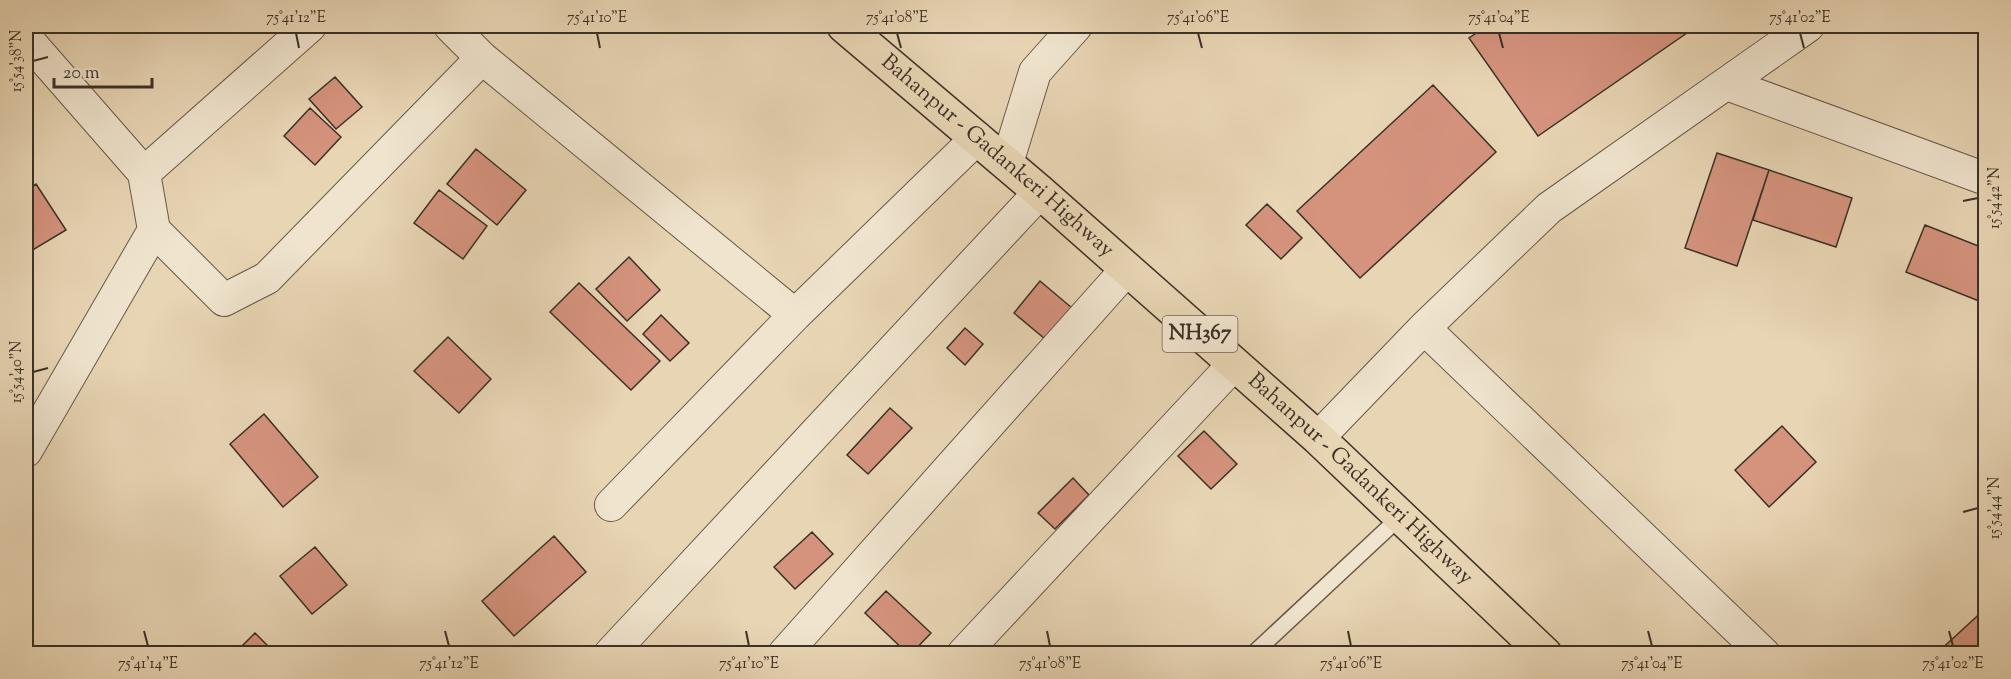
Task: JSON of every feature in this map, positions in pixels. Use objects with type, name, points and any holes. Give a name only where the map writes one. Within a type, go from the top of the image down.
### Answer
[{"type":"highway","name":"Bahanpur - Gadankeri Highway","points":[[844,26],[1007,163],[1318,438],[1545,654]]},
{"type":"street","points":[[144,173],[310,26]]},
{"type":"street","points":[[450,26],[482,58],[795,315]]},
{"type":"street","points":[[1007,163],[1035,72],[1076,26]]},
{"type":"street","points":[[1318,438],[1424,328],[1549,208],[1808,26]]},
{"type":"street","points":[[26,38],[144,173],[154,230],[224,300],[267,278],[482,58]]},
{"type":"street","points":[[1726,84],[1986,179]]},
{"type":"street","points":[[611,506],[795,315],[977,138]]},
{"type":"street","points":[[610,654],[1040,192]]},
{"type":"street","points":[[26,451],[154,230]]},
{"type":"street","points":[[784,654],[1127,269]]},
{"type":"street","points":[[1424,328],[1764,654]]},
{"type":"street","points":[[963,654],[1234,364]]},
{"type":"lane","points":[[1253,654],[1400,517]]},
{"type":"building","points":[[1487,26],[1697,26],[1538,136],[1469,38]]},
{"type":"building","points":[[335,77],[362,107],[336,129],[309,99]]},
{"type":"building","points":[[1433,85],[1496,152],[1360,278],[1297,211]]},
{"type":"building","points":[[310,108],[341,137],[315,165],[284,136]]},
{"type":"building","points":[[476,149],[526,190],[497,225],[447,184]]},
{"type":"building","points":[[1717,153],[1769,170],[1737,266],[1685,248]]},
{"type":"building","points":[[1769,170],[1852,198],[1836,247],[1753,220]]},
{"type":"building","points":[[36,184],[66,230],[26,254],[26,191]]},
{"type":"building","points":[[439,190],[487,226],[463,259],[414,223]]},
{"type":"building","points":[[1267,204],[1302,238],[1281,259],[1246,225]]},
{"type":"building","points":[[1925,225],[1986,249],[1986,285],[1979,301],[1906,272]]},
{"type":"building","points":[[629,257],[660,290],[627,321],[596,289]]},
{"type":"building","points":[[1040,281],[1072,308],[1045,339],[1014,313]]},
{"type":"building","points":[[579,283],[660,361],[631,390],[550,312]]},
{"type":"building","points":[[661,315],[689,343],[670,361],[643,334]]},
{"type":"building","points":[[965,328],[983,344],[965,365],[947,348]]},
{"type":"building","points":[[448,337],[491,379],[459,413],[414,371]]},
{"type":"building","points":[[890,408],[912,428],[868,474],[847,455]]},
{"type":"building","points":[[264,414],[318,477],[283,507],[230,444]]},
{"type":"building","points":[[1782,426],[1816,462],[1769,507],[1735,470]]},
{"type":"building","points":[[1204,431],[1237,464],[1211,489],[1178,456]]},
{"type":"building","points":[[1073,478],[1089,495],[1055,529],[1038,513]]},
{"type":"building","points":[[812,532],[833,554],[795,589],[774,567]]},
{"type":"building","points":[[554,536],[586,572],[514,636],[482,601]]},
{"type":"building","points":[[315,547],[347,585],[312,614],[280,576]]},
{"type":"building","points":[[886,591],[931,633],[911,654],[908,654],[865,613]]},
{"type":"building","points":[[1986,608],[1986,654],[1936,654]]},
{"type":"building","points":[[255,633],[274,652],[235,653]]}]
